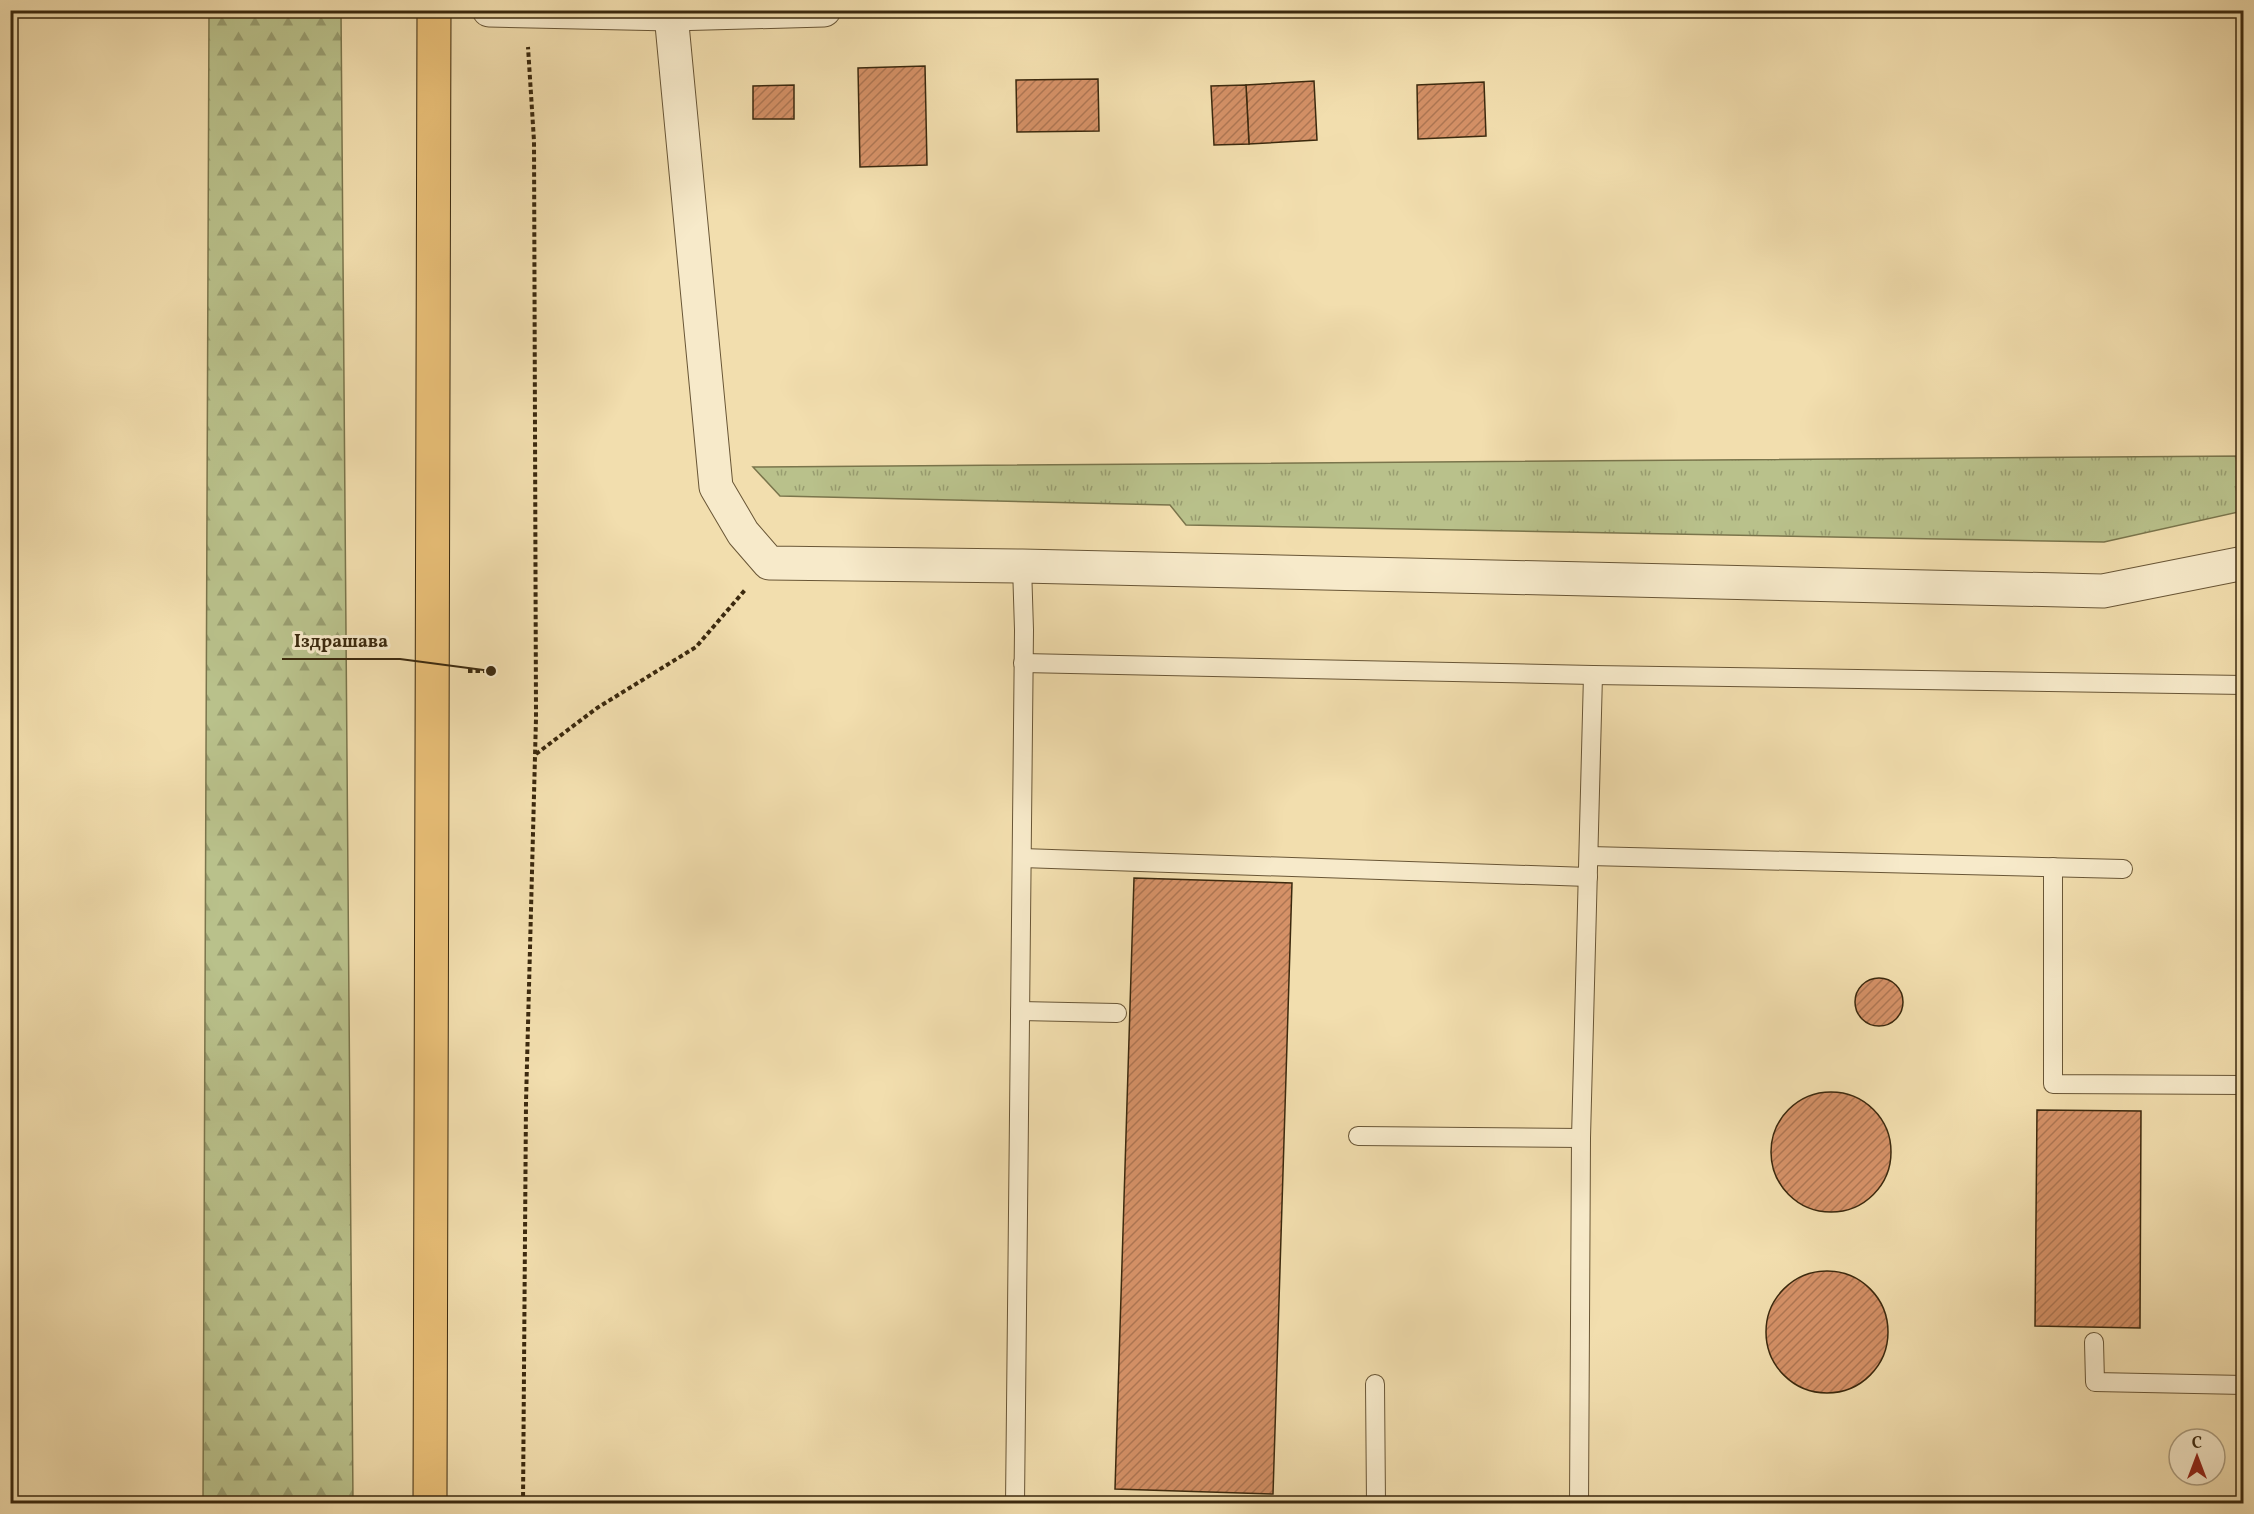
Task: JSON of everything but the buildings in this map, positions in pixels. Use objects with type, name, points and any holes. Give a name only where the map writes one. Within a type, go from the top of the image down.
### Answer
[{"type":"main road","points":[[430,1503],[434,10]]},
{"type":"street","points":[[489,10],[671,14],[824,10]]},
{"type":"street","points":[[671,14],[716,487],[743,533],[769,562],[2103,591],[2244,563]]},
{"type":"lane","points":[[1015,1503],[1022,858],[1022,566]]},
{"type":"lane","points":[[1023,663],[2244,685]]},
{"type":"lane","points":[[1579,1503],[1581,1138],[1593,675]]},
{"type":"lane","points":[[1588,856],[2123,869]]},
{"type":"lane","points":[[1022,858],[1588,877]]},
{"type":"lane","points":[[2053,867],[2053,1084],[2244,1085]]},
{"type":"lane","points":[[1020,1011],[1117,1013]]},
{"type":"lane","points":[[1358,1136],[1581,1138]]},
{"type":"lane","points":[[2094,1342],[2095,1382],[2244,1384]]},
{"type":"lane","points":[[1375,1383],[1376,1503]]},
{"type":"path","points":[[514,11],[527,32],[534,141],[535,755],[526,1102],[523,1503]]},
{"type":"path","points":[[535,755],[597,708],[696,647],[769,562]]},
{"type":"green space","points":[[209,11],[341,11],[353,1503],[203,1503]]},
{"type":"green space","points":[[2243,456],[2243,511],[2104,542],[1186,525],[1170,505],[780,496],[753,467]]},
{"type":"place","name":"Іздрашава","points":[[491,671]]}]
